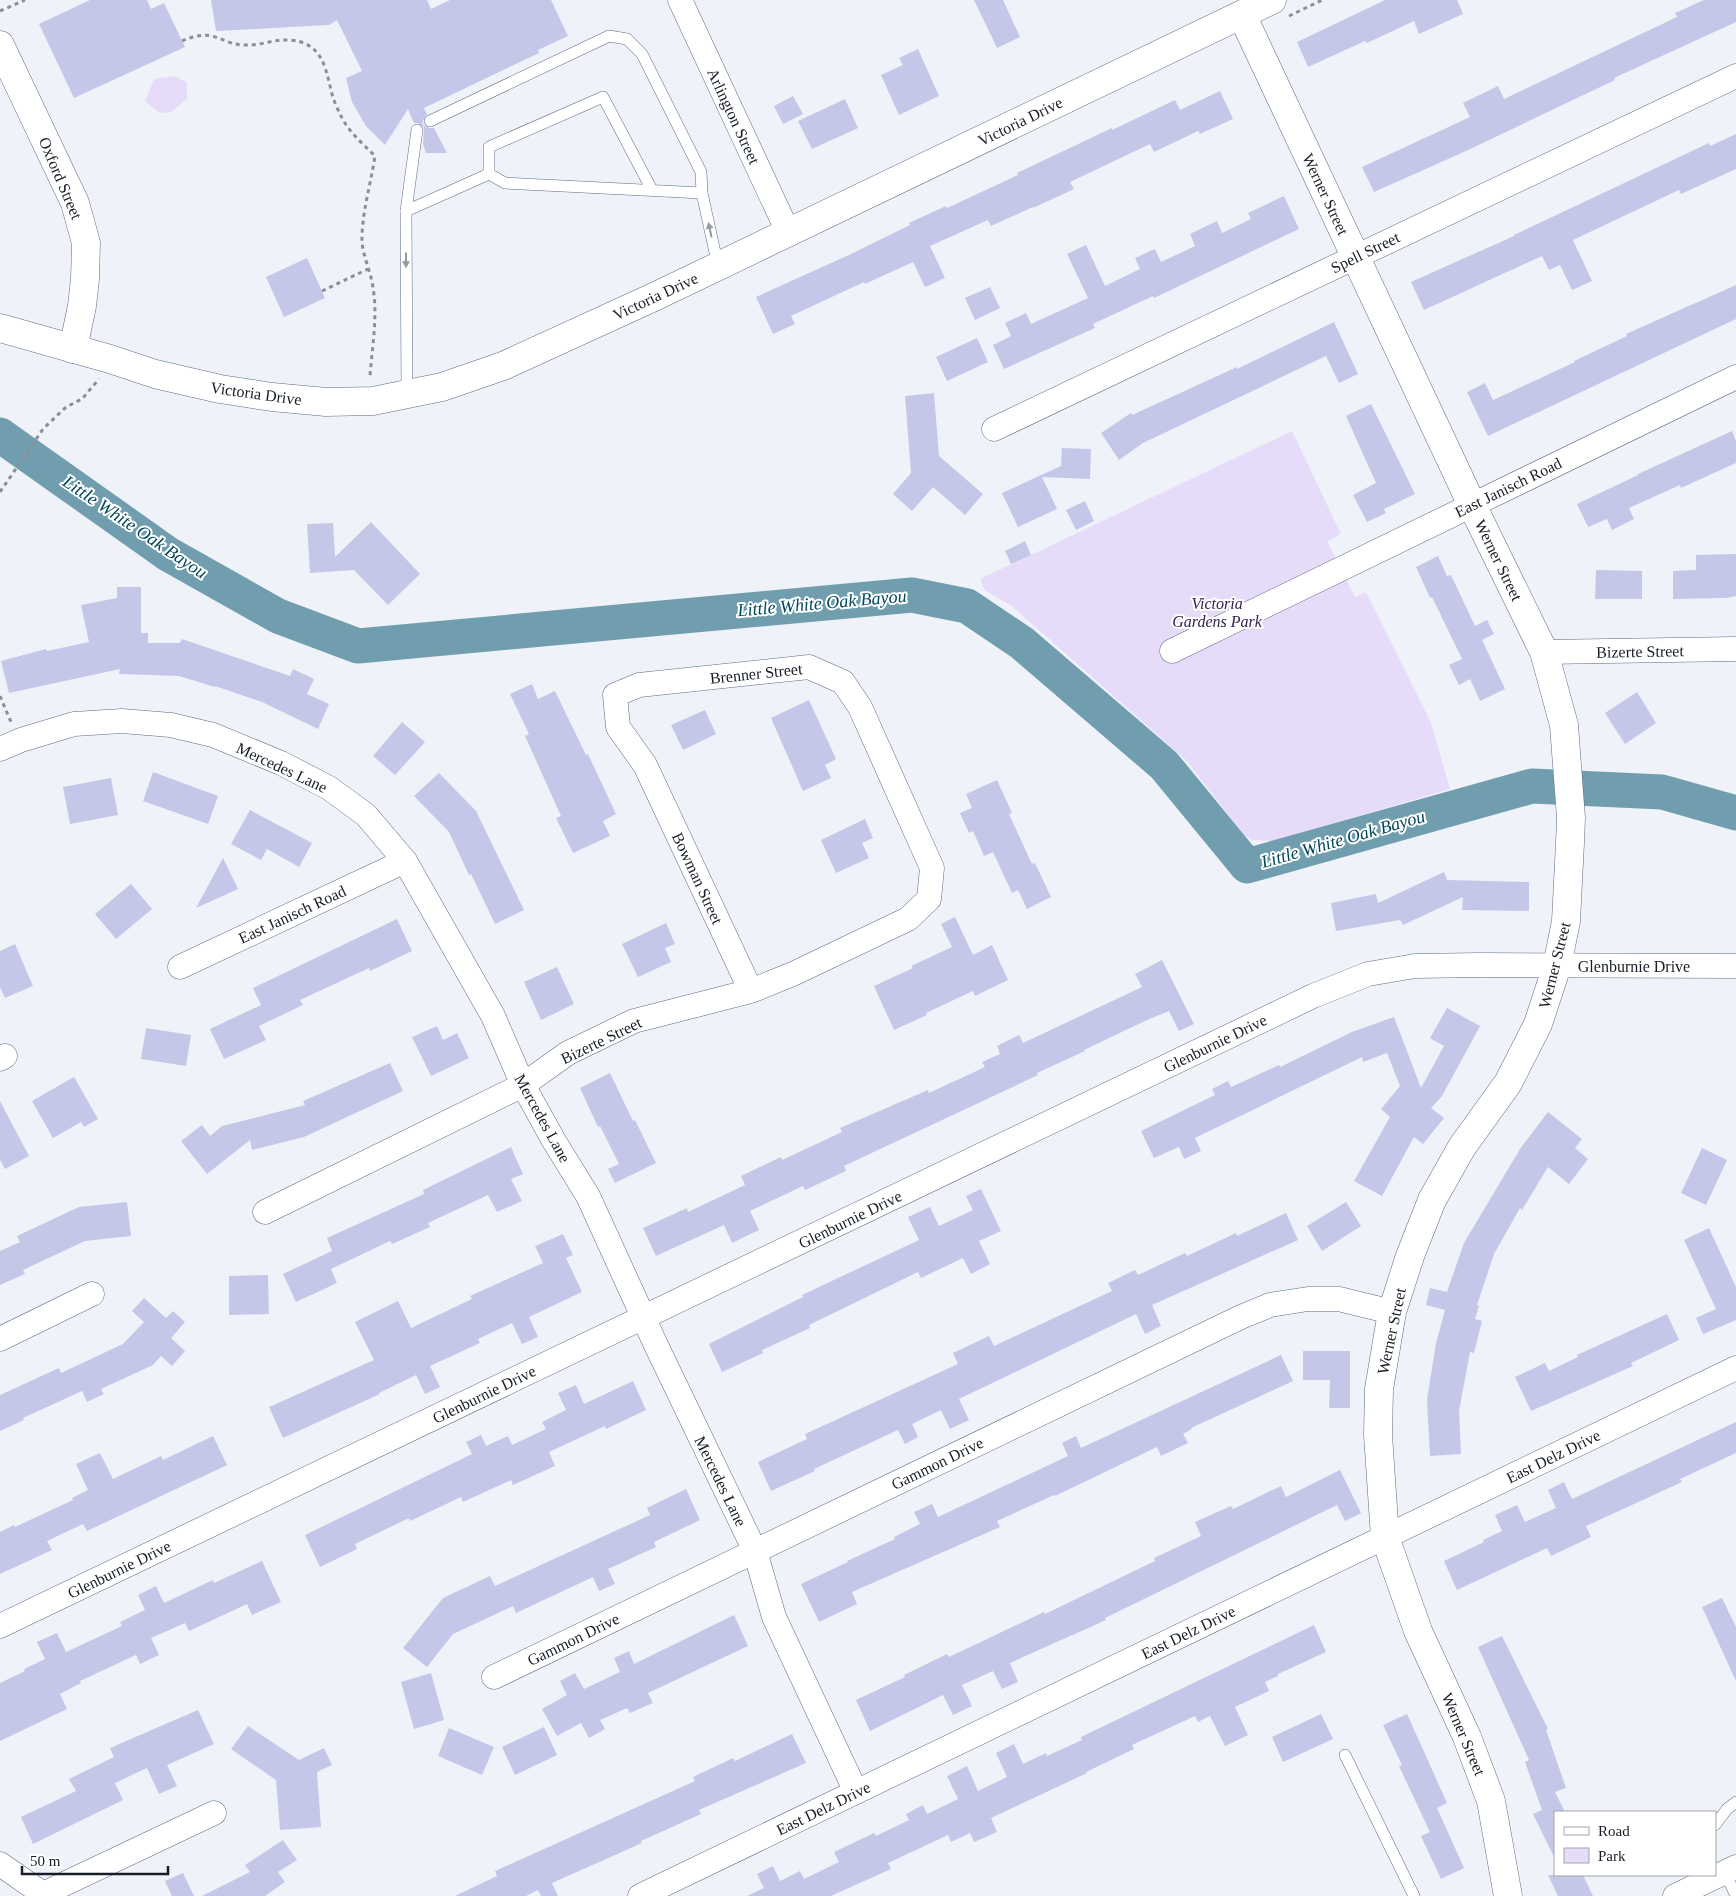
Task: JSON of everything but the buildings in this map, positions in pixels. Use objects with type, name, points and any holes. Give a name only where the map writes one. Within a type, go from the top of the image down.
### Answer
[{"type":"street","name":"Arlington Street","points":[[680,0],[788,232]]},
{"type":"street","name":"Victoria Drive","points":[[0,328],[155,374],[220,389],[264,396],[326,402],[373,401],[442,387],[503,366],[718,266],[1272,0]]},
{"type":"street","name":"Werner Street","points":[[1242,15],[1472,505],[1544,652],[1564,725],[1571,818],[1566,921],[1557,966],[1538,1024],[1508,1083],[1462,1147],[1432,1200],[1410,1256],[1392,1312],[1379,1389],[1378,1435],[1385,1536],[1418,1631],[1467,1737],[1491,1801],[1508,1896]]},
{"type":"street","name":"Oxford Street","points":[[0,45],[75,202],[86,243],[82,306],[73,349]]},
{"type":"street","name":"Spell Street","points":[[994,429],[1736,76]]},
{"type":"street","name":"East Janisch Road","points":[[1172,651],[1736,377]]},
{"type":"street","name":"Bizerte Street","points":[[1544,652],[1736,649]]},
{"type":"street","name":"Brenner Street","points":[[645,765],[618,727],[616,696],[639,685],[809,667],[843,682],[860,707],[913,826]]},
{"type":"street","name":"Mercedes Lane","points":[[11,744],[74,724],[122,721],[171,725],[213,735],[281,763],[329,788],[366,814],[405,861],[492,1016],[523,1085],[588,1196],[755,1551],[774,1617],[856,1792]]},
{"type":"street","name":"Bowman Street","points":[[645,765],[751,991]]},
{"type":"street","name":"Bizerte Street","points":[[265,1212],[523,1085],[568,1053],[634,1021],[751,991],[795,973],[908,919],[929,899],[932,868],[913,826]]},
{"type":"street","name":"East Janisch Road","points":[[180,967],[405,861]]},
{"type":"street","name":"Glenburnie Drive","points":[[0,1626],[1313,996],[1368,974],[1414,966],[1736,966]]},
{"type":"street","points":[[0,1339],[92,1294]]},
{"type":"street","name":"Gammon Drive","points":[[494,1677],[1270,1305],[1308,1299],[1339,1298],[1392,1312]]},
{"type":"street","name":"East Delz Drive","points":[[640,1896],[1736,1368]]},
{"type":"street","points":[[0,1864],[44,1895],[214,1813]]},
{"type":"street","points":[[1675,1896],[1714,1876]]},
{"type":"lane","points":[[430,121],[610,36],[627,39],[642,54],[701,172],[702,193],[718,266]]},
{"type":"lane","points":[[490,174],[489,147],[603,97],[652,190]]},
{"type":"lane","points":[[407,394],[406,211],[417,130]]},
{"type":"lane","points":[[490,174],[505,183],[702,193]]},
{"type":"lane","points":[[406,211],[490,174]]},
{"type":"lane","points":[[1345,1755],[1414,1896]]},
{"type":"lane","points":[[1716,1824],[1727,1809],[1736,1802]]},
{"type":"lane","points":[[1720,1873],[1736,1896]]},
{"type":"path","points":[[0,11],[25,0]]},
{"type":"path","points":[[182,40],[212,36],[243,46],[289,40],[306,44],[319,54],[327,71],[334,100],[343,120],[374,156],[371,181],[366,199],[362,237],[375,304],[370,376]]},
{"type":"path","points":[[322,291],[368,269]]},
{"type":"path","points":[[0,492],[14,468],[43,429],[66,407],[82,399],[92,390],[102,375]]},
{"type":"path","points":[[0,696],[11,744]]},
{"type":"green space","points":[[175,76],[187,83],[187,99],[171,112],[160,113],[145,101],[154,79]]},
{"type":"green space","name":"Victoria Gardens Park","points":[[1292,431],[1341,534],[1327,541],[1355,597],[1366,592],[1431,723],[1450,789],[1274,841],[1252,840],[1244,835],[1186,760],[1013,607],[985,590],[980,579]]},
{"type":"waterway","name":"Little White Oak Bayou","points":[[0,435],[168,554],[278,616],[358,646],[912,595],[967,606],[1022,643],[1164,765],[1247,866],[1532,786],[1662,792],[1736,813]]}]
